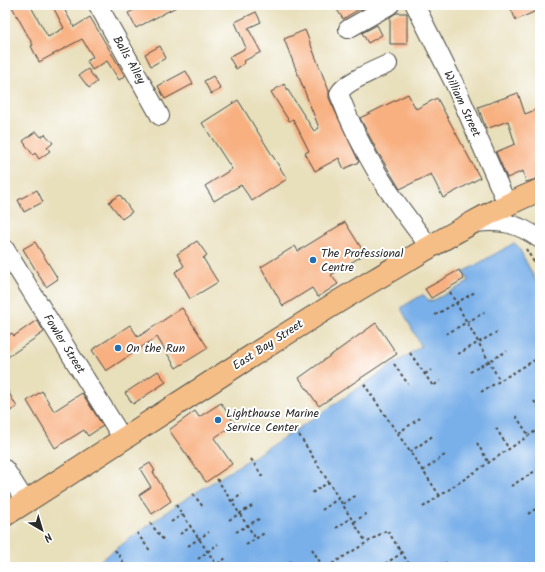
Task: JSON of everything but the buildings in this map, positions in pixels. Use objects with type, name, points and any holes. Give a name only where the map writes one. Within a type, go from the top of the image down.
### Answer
[{"type":"highway","name":"East Bay Street","points":[[5,515],[124,439],[280,336],[469,224],[507,204],[540,190]]},
{"type":"street","name":"Balls Alley","points":[[98,5],[160,116]]},
{"type":"street","points":[[348,29],[390,5]]},
{"type":"street","name":"William Street","points":[[415,5],[456,87],[507,204]]},
{"type":"street","points":[[388,64],[354,81],[341,90],[340,94],[351,125],[375,172],[396,204],[430,247]]},
{"type":"street","points":[[469,224],[495,221],[512,224],[527,230],[540,239]]},
{"type":"street","name":"Fowler Street","points":[[5,249],[124,439]]},
{"type":"street","points":[[5,469],[26,502]]},
{"type":"path","points":[[450,292],[500,381]]},
{"type":"path","points":[[435,315],[475,292]]},
{"type":"path","points":[[446,334],[485,312]]},
{"type":"path","points":[[458,354],[497,332]]},
{"type":"path","points":[[470,372],[507,351]]},
{"type":"path","points":[[410,353],[433,386],[440,381]]},
{"type":"path","points":[[481,392],[540,357]]},
{"type":"path","points":[[394,364],[408,384]]},
{"type":"path","points":[[425,374],[431,370]]},
{"type":"path","points":[[364,384],[440,496]]},
{"type":"path","points":[[534,401],[540,409]]},
{"type":"path","points":[[516,416],[529,436]]},
{"type":"path","points":[[398,434],[420,418]]},
{"type":"path","points":[[496,428],[510,449]]},
{"type":"path","points":[[423,507],[540,428]]},
{"type":"path","points":[[296,430],[366,542]]},
{"type":"path","points":[[410,452],[434,435]]},
{"type":"path","points":[[477,443],[489,463]]},
{"type":"path","points":[[423,471],[446,454]]},
{"type":"path","points":[[251,459],[264,479]]},
{"type":"path","points":[[511,486],[540,468]]},
{"type":"path","points":[[217,479],[256,538]]},
{"type":"path","points":[[312,493],[329,482]]},
{"type":"path","points":[[194,494],[204,508]]},
{"type":"path","points":[[232,501],[242,494]]},
{"type":"path","points":[[342,504],[358,494]]},
{"type":"path","points":[[322,510],[339,498]]},
{"type":"path","points":[[176,505],[216,564]]},
{"type":"path","points":[[229,520],[252,506]]},
{"type":"path","points":[[528,514],[540,506]]},
{"type":"path","points":[[354,522],[369,512]]},
{"type":"path","points":[[171,522],[182,515]]},
{"type":"path","points":[[336,528],[352,518]]},
{"type":"path","points":[[236,532],[259,519]]},
{"type":"path","points":[[150,523],[165,542]]},
{"type":"path","points":[[180,534],[191,527]]},
{"type":"path","points":[[327,567],[387,530],[411,567]]},
{"type":"path","points":[[188,546],[209,532]]},
{"type":"path","points":[[246,545],[266,532]]},
{"type":"path","points":[[137,533],[151,552]]},
{"type":"path","points":[[198,558],[218,544]]},
{"type":"path","points":[[312,549],[323,567]]},
{"type":"path","points":[[115,550],[127,567]]},
{"type":"path","points":[[380,567],[402,553]]},
{"type":"path","points":[[212,567],[226,558]]},
{"type":"path","points":[[290,561],[294,567]]},
{"type":"path","points":[[439,567],[449,561]]},
{"type":"water","points":[[514,243],[518,246],[536,281],[540,283],[540,567],[91,567],[176,505],[296,430],[421,346],[402,310],[402,307],[422,295],[424,295],[429,301],[432,301],[467,283],[468,280],[464,272]]},
{"type":"place","name":"The Professional Centre","points":[[313,260]]},
{"type":"place","name":"On the Run","points":[[118,348]]},
{"type":"place","name":"Lighthouse Marine Service Center","points":[[218,420]]}]
